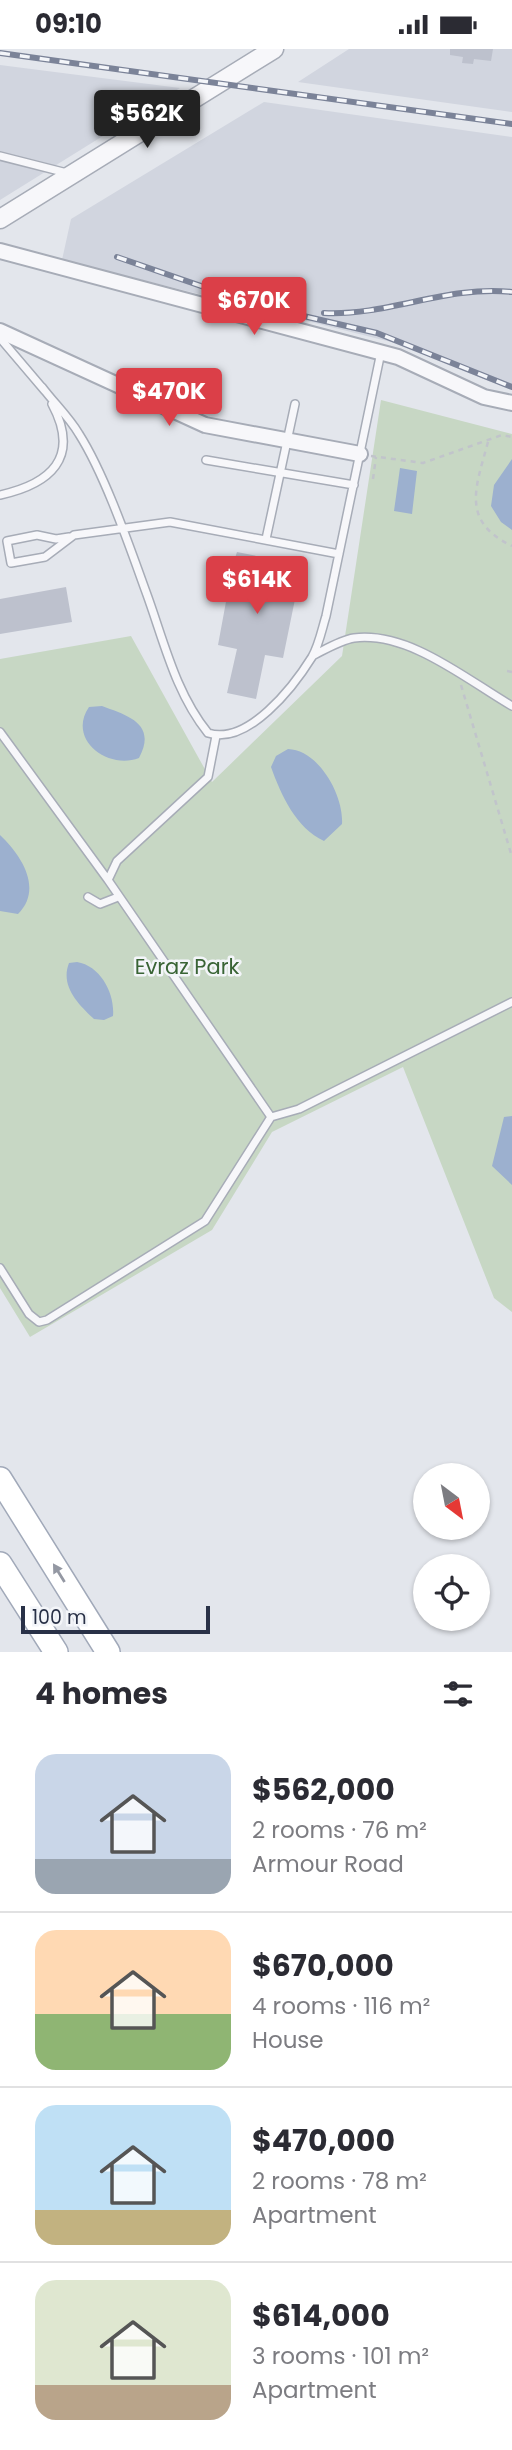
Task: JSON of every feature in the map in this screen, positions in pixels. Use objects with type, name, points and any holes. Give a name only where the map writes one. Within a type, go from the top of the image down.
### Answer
[{"type":"main road","points":[[0,1479],[108,1652]]},
{"type":"main road","points":[[0,1564],[56,1652]]},
{"type":"street","points":[[0,219],[274,49]]},
{"type":"street","points":[[0,251],[381,352],[484,397],[512,403]]},
{"type":"street","points":[[0,331],[205,425],[360,454]]},
{"type":"lane","points":[[0,156],[71,174]]},
{"type":"lane","points":[[0,338],[79,434],[120,527],[179,688],[192,713],[208,733],[216,736],[242,730],[257,720],[284,696],[314,655],[326,616],[381,352]]},
{"type":"lane","points":[[0,495],[38,484],[53,472],[61,454],[63,433],[43,387]]},
{"type":"lane","points":[[265,539],[295,404]]},
{"type":"lane","points":[[206,460],[354,485]]},
{"type":"lane","points":[[69,537],[45,557],[10,563],[7,541],[37,535],[56,539],[120,527],[184,522],[339,554]]},
{"type":"lane","points":[[314,655],[351,638],[373,636],[452,667],[512,706]]},
{"type":"lane","points":[[0,732],[108,880],[271,1117]]},
{"type":"lane","points":[[108,880],[117,860],[208,777],[216,736]]},
{"type":"lane","points":[[88,897],[100,904],[118,897]]},
{"type":"lane","points":[[0,1268],[31,1317],[39,1322],[47,1320],[205,1221],[271,1117],[299,1109],[512,1002]]},
{"type":"path","points":[[360,454],[423,463],[502,435],[512,437]]},
{"type":"path","points":[[488,442],[475,491],[477,512],[486,530],[512,546]]},
{"type":"path","points":[[373,479],[376,457]]},
{"type":"path","points":[[375,465],[380,465]]},
{"type":"path","points":[[507,671],[512,672]]},
{"type":"path","points":[[459,680],[512,857]]},
{"type":"shaded area","points":[[349,49],[512,49],[512,112],[298,82]]},
{"type":"shaded area","points":[[0,65],[180,88],[0,200]]},
{"type":"shaded area","points":[[264,102],[512,137],[512,388],[491,382],[403,345],[62,260],[71,219]]},
{"type":"green space","name":"Evraz Park","points":[[381,400],[512,434],[512,1312],[494,1298],[403,1067],[272,1132],[212,1230],[30,1337],[0,1288],[0,659],[131,636],[212,782],[342,656]]},
{"type":"water","points":[[512,459],[512,530],[501,522],[491,506],[494,485]]},
{"type":"water","points":[[400,468],[417,471],[412,514],[394,511]]},
{"type":"water","points":[[102,706],[130,718],[142,729],[145,737],[139,758],[127,761],[103,756],[87,740],[83,730],[89,707]]},
{"type":"water","points":[[288,749],[310,757],[334,788],[342,813],[342,824],[324,841],[305,828],[291,810],[275,778],[271,767],[276,756]]},
{"type":"water","points":[[0,835],[16,853],[27,873],[29,894],[18,914],[0,911]]},
{"type":"water","points":[[77,962],[93,969],[105,982],[112,999],[113,1016],[104,1020],[94,1019],[72,994],[67,971],[69,963]]},
{"type":"water","points":[[512,1116],[512,1185],[492,1166],[504,1117]]},
{"type":"building","points":[[450,49],[493,49],[491,61],[474,59],[473,64],[462,63],[463,57],[450,55]]},
{"type":"building","points":[[237,552],[302,565],[283,658],[265,655],[256,699],[227,693],[237,649],[218,645],[230,580],[220,578],[224,559],[234,561]]},
{"type":"building","points":[[66,587],[72,622],[0,634],[0,599]]},
{"type":"railway","points":[[0,53],[512,124]]},
{"type":"railway","points":[[117,257],[256,305],[377,333],[512,387]]},
{"type":"railway","points":[[324,313],[372,310],[464,293],[512,292]]}]
